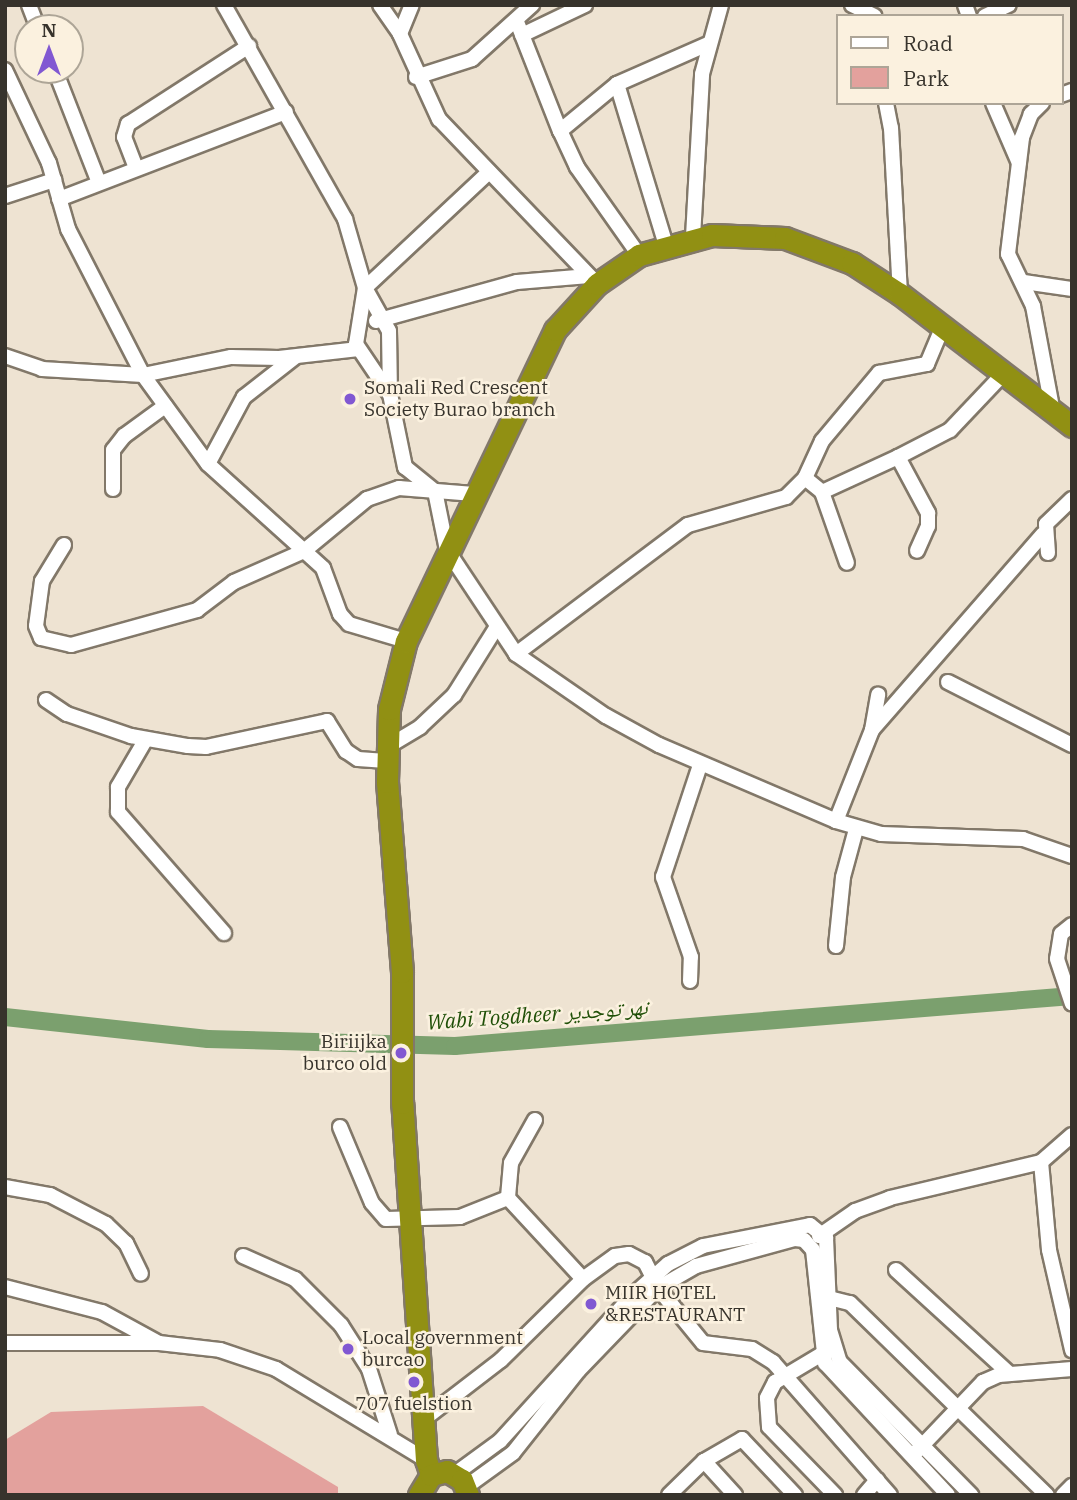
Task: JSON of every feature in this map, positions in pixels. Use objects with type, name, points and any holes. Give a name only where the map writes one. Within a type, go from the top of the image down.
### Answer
[{"type":"highway","points":[[419,1495],[428,1467],[402,1103],[402,972],[386,754],[389,709],[406,640],[537,360],[555,330],[593,280],[666,245],[693,237],[737,233],[785,238],[852,263],[943,326],[1072,426]]},
{"type":"highway","points":[[428,1467],[463,1485]]},
{"type":"street","points":[[224,5],[345,219],[365,288],[381,323],[389,331],[390,394],[405,467],[435,491],[447,550],[496,628],[516,654],[606,716],[700,765],[856,829],[881,834],[989,834],[1023,839],[1072,856]]},
{"type":"street","points":[[380,5],[400,34],[416,77],[439,119],[593,280]]},
{"type":"street","points":[[400,34],[412,5]]},
{"type":"street","points":[[531,5],[520,29],[560,131],[578,167],[639,256]]},
{"type":"street","points":[[416,77],[472,59],[520,29],[585,5]]},
{"type":"street","points":[[693,237],[708,44],[721,5]]},
{"type":"street","points":[[850,5],[873,12]]},
{"type":"street","points":[[989,14],[1009,5]]},
{"type":"street","points":[[560,131],[617,84],[708,44]]},
{"type":"street","points":[[136,168],[124,137],[128,124],[249,46]]},
{"type":"street","points":[[5,70],[54,180],[79,253],[143,375],[208,464],[323,568],[340,614],[349,624],[406,640]]},
{"type":"street","points":[[60,84],[99,183]]},
{"type":"street","points":[[617,84],[666,245]]},
{"type":"street","points":[[886,105],[891,128],[900,295]]},
{"type":"street","points":[[993,105],[1019,163]]},
{"type":"street","points":[[1041,105],[1026,125],[1007,254],[1024,282],[1033,306],[1053,412]]},
{"type":"street","points":[[59,199],[136,168],[184,155],[286,112]]},
{"type":"street","points":[[390,394],[360,351],[358,330],[365,288],[489,172]]},
{"type":"street","points":[[5,197],[54,180]]},
{"type":"street","points":[[318,350],[358,330],[369,321],[381,323],[460,295],[517,282],[593,280]]},
{"type":"street","points":[[1024,282],[1072,289]]},
{"type":"street","points":[[516,654],[688,525],[786,497],[805,478],[822,441],[879,373],[927,364],[943,326]]},
{"type":"street","points":[[5,356],[42,369],[143,375],[231,357],[299,354],[318,350],[360,351],[373,357],[388,348]]},
{"type":"street","points":[[208,464],[244,397],[299,354]]},
{"type":"street","points":[[822,492],[950,430],[1004,373]]},
{"type":"street","points":[[113,489],[113,450],[124,436],[165,406]]},
{"type":"street","points":[[898,457],[928,513],[928,526],[917,551]]},
{"type":"street","points":[[805,478],[822,492],[847,563]]},
{"type":"street","points":[[64,545],[42,582],[36,626],[41,638],[71,645],[197,610],[234,582],[304,551],[367,499],[399,488],[474,494]]},
{"type":"street","points":[[872,730],[1043,534],[1054,514],[1072,499]]},
{"type":"street","points":[[1043,534],[1048,553]]},
{"type":"street","points":[[46,699],[60,712],[146,739],[206,747],[318,720],[327,722],[346,751],[358,759],[386,754],[454,695],[496,628]]},
{"type":"street","points":[[948,682],[1072,745]]},
{"type":"street","points":[[836,821],[872,730],[877,695]]},
{"type":"street","points":[[146,739],[118,787],[118,812],[224,933]]},
{"type":"street","points":[[690,981],[691,957],[663,877],[700,765]]},
{"type":"street","points":[[836,946],[843,877],[856,829]]},
{"type":"street","points":[[1072,925],[1061,934],[1057,959],[1072,1004]]},
{"type":"street","points":[[535,1120],[511,1163],[508,1198],[583,1279]]},
{"type":"street","points":[[340,1127],[378,1214],[396,1222],[460,1217],[508,1198]]},
{"type":"street","points":[[811,1244],[823,1231],[855,1211],[890,1198],[1041,1162],[1072,1135]]},
{"type":"street","points":[[1041,1162],[1049,1250],[1072,1350]]},
{"type":"street","points":[[5,1187],[50,1195],[106,1224],[126,1243],[141,1274]]},
{"type":"street","points":[[463,1485],[500,1441],[685,1254],[736,1237],[798,1224],[823,1231]]},
{"type":"street","points":[[823,1231],[822,1354],[830,1369],[948,1495]]},
{"type":"street","points":[[655,1282],[752,1249],[795,1239],[811,1244]]},
{"type":"street","points":[[811,1244],[840,1362],[971,1495]]},
{"type":"street","points":[[423,1420],[500,1360],[583,1279],[615,1256],[629,1254],[645,1262],[655,1282],[703,1343],[752,1349],[773,1362],[781,1376],[890,1495]]},
{"type":"street","points":[[243,1256],[295,1279],[341,1325],[369,1369],[390,1435]]},
{"type":"street","points":[[897,1270],[1010,1374]]},
{"type":"street","points":[[5,1287],[102,1312],[159,1343]]},
{"type":"street","points":[[823,1296],[850,1303],[1047,1495]]},
{"type":"street","points":[[5,1343],[159,1343],[220,1350],[276,1369],[390,1435],[428,1467]]},
{"type":"street","points":[[822,1354],[781,1376],[767,1398],[769,1427],[835,1495]]},
{"type":"street","points":[[463,1485],[513,1453],[574,1367]]},
{"type":"street","points":[[911,1457],[982,1382],[1010,1374],[1072,1369]]},
{"type":"street","points":[[678,1492],[704,1461],[737,1440],[746,1440],[795,1495]]},
{"type":"street","points":[[500,1441],[513,1453]]},
{"type":"street","points":[[704,1461],[735,1495]]},
{"type":"street","points":[[864,1495],[877,1480]]},
{"type":"street","points":[[1063,1495],[1072,1486]]},
{"type":"green space","points":[[203,1406],[338,1487],[338,1495],[5,1495],[5,1440],[51,1412]]},
{"type":"waterway","name":"Wabi Togdheer نهر توجدير","points":[[5,1017],[208,1039],[455,1046],[1072,996]]},
{"type":"place","name":"Somali Red Crescent Society Burao branch","points":[[350,399]]},
{"type":"place","name":"Biriijka burco old","points":[[401,1053]]},
{"type":"place","name":"MIIR HOTEL &RESTAURANT","points":[[591,1304]]},
{"type":"place","name":"Local government burcao","points":[[348,1349]]},
{"type":"place","name":"707 fuelstion","points":[[414,1382]]}]
